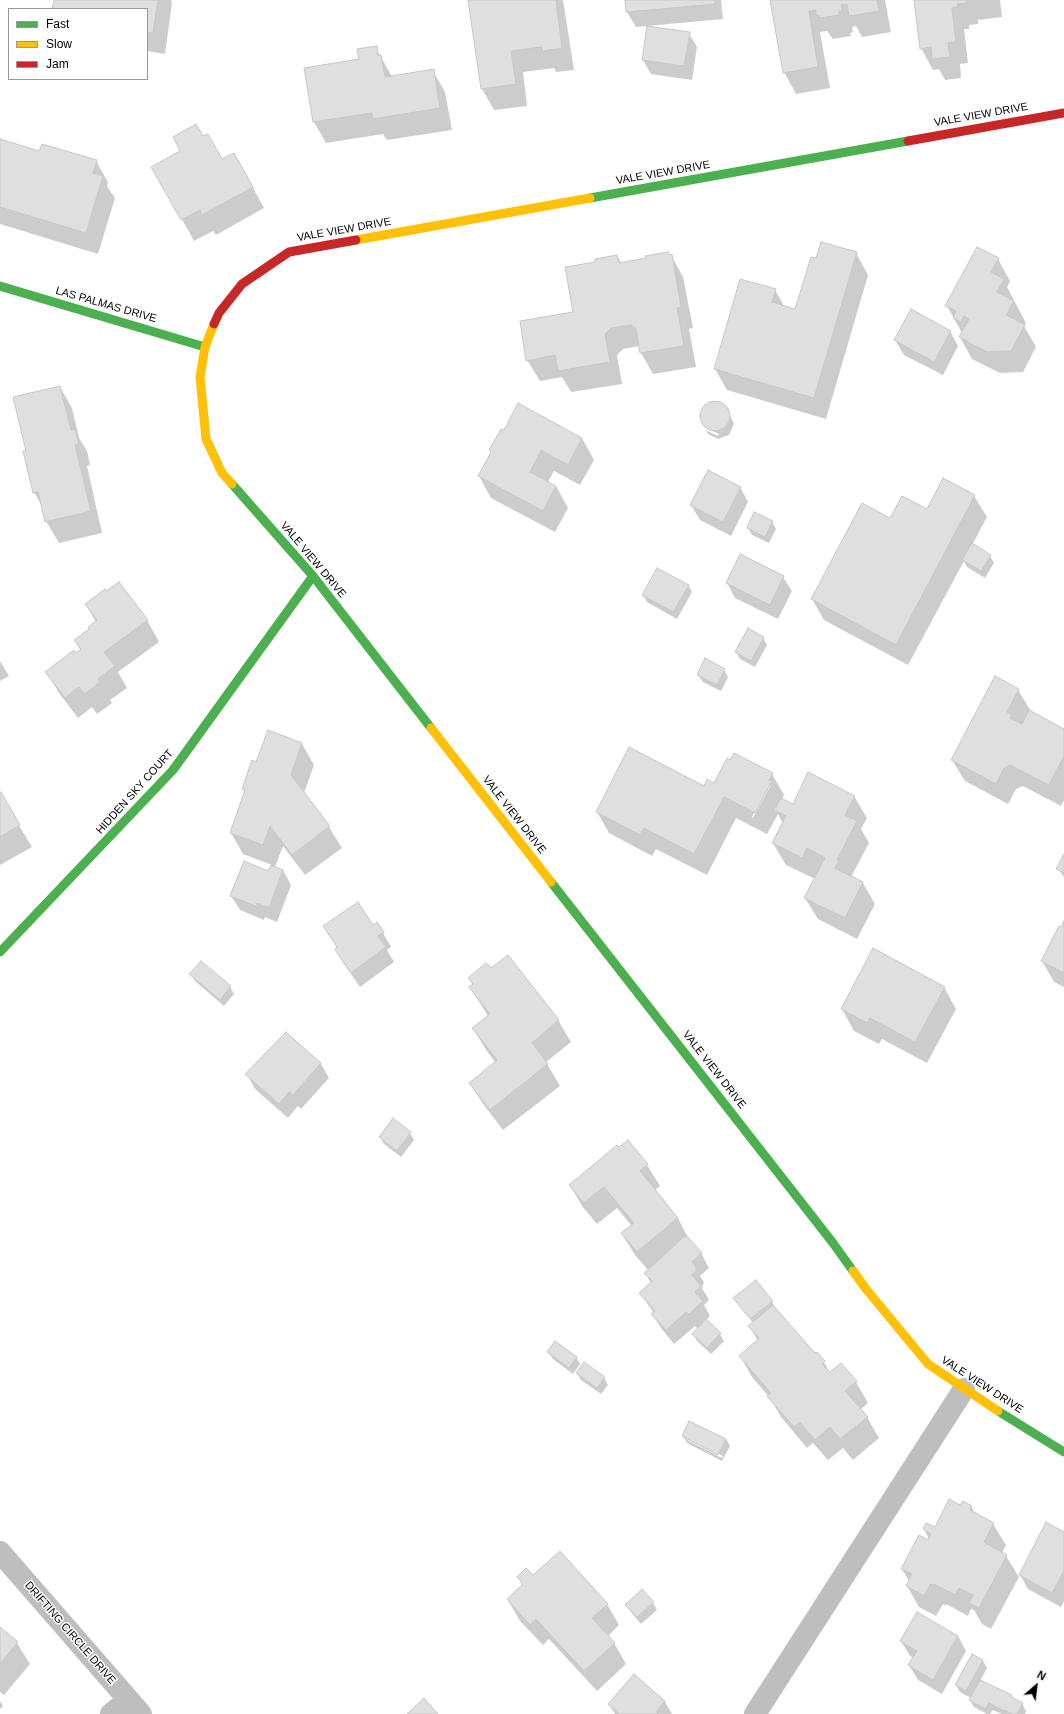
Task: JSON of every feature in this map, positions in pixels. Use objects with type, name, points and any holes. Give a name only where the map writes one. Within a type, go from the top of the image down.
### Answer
[{"type":"street","name":"VALE VIEW DRIVE","points":[[1064,113],[289,252],[242,284],[219,313],[204,346],[200,377],[206,439],[222,473],[313,576],[833,1242],[866,1289],[928,1364],[964,1389],[1064,1452]]},
{"type":"street","name":"LAS PALMAS DRIVE","points":[[0,286],[204,346]]},
{"type":"street","name":"HIDDEN SKY COURT","points":[[0,952],[173,770],[313,576]]},
{"type":"street","points":[[755,1714],[964,1389]]},
{"type":"street","name":"DRIFTING CIRCLE DRIVE","points":[[0,1552],[134,1707]]},
{"type":"street","points":[[111,1714],[134,1707]]},
{"type":"building","points":[[54,0],[158,0],[153,33],[148,32],[148,8],[52,8]]},
{"type":"building","points":[[468,0],[556,0],[562,48],[543,51],[542,47],[511,51],[516,84],[481,89]]},
{"type":"building","points":[[625,0],[715,0],[715,4],[626,12]]},
{"type":"building","points":[[770,0],[877,0],[879,11],[849,16],[847,4],[841,5],[842,11],[839,11],[839,15],[820,18],[819,15],[816,15],[816,10],[809,11],[818,67],[783,73]]},
{"type":"building","points":[[914,0],[966,0],[967,3],[957,4],[958,7],[952,8],[956,42],[948,43],[950,57],[932,59],[931,47],[920,49]]},
{"type":"building","points":[[647,26],[690,32],[684,66],[642,60]]},
{"type":"building","points":[[377,46],[378,56],[381,55],[385,77],[434,69],[440,108],[373,119],[372,113],[313,122],[304,68],[359,59],[357,49]]},
{"type":"building","points":[[196,124],[203,136],[208,134],[222,159],[234,153],[253,187],[202,215],[200,210],[181,220],[151,167],[180,151],[173,137]]},
{"type":"building","points":[[0,139],[39,151],[42,144],[97,160],[93,173],[103,176],[86,233],[0,207]]},
{"type":"building","points":[[821,242],[857,252],[814,398],[714,369],[740,279],[776,289],[772,302],[795,309],[811,257],[816,258]]},
{"type":"building","points":[[977,247],[999,258],[991,272],[1004,279],[997,292],[1014,301],[1006,315],[1025,325],[1011,351],[987,352],[959,337],[969,319],[964,316],[961,322],[953,318],[956,311],[945,306]]},
{"type":"building","points":[[668,252],[669,255],[672,254],[681,307],[677,308],[684,346],[640,353],[636,328],[631,325],[611,328],[605,334],[610,362],[558,371],[555,355],[526,361],[520,321],[573,312],[565,267],[595,262],[595,259],[617,255],[619,263]]},
{"type":"building","points":[[911,309],[951,331],[934,362],[894,340]]},
{"type":"building","points":[[60,386],[71,430],[75,429],[79,444],[75,445],[91,511],[45,522],[38,492],[33,493],[23,451],[26,451],[13,397]]},
{"type":"building","points":[[715,401],[726,405],[730,416],[726,427],[715,431],[704,427],[700,416],[704,405]]},
{"type":"building","points":[[518,403],[582,438],[568,465],[541,450],[530,472],[556,486],[543,511],[478,476],[491,452],[489,450],[501,429],[504,430]]},
{"type":"building","points":[[708,470],[741,487],[723,522],[690,505]]},
{"type":"building","points":[[943,478],[975,495],[896,645],[811,599],[862,503],[890,518],[902,496],[927,509]]},
{"type":"building","points":[[754,512],[773,521],[765,537],[747,528]]},
{"type":"building","points":[[972,543],[991,555],[981,571],[962,560]]},
{"type":"building","points":[[740,554],[784,576],[770,605],[726,583]]},
{"type":"building","points":[[657,568],[689,585],[673,612],[642,595]]},
{"type":"building","points":[[119,582],[148,620],[104,652],[115,666],[98,679],[100,682],[85,694],[79,687],[65,698],[45,672],[74,650],[76,653],[81,649],[74,640],[89,629],[88,627],[97,620],[85,604],[105,589],[106,591]]},
{"type":"building","points":[[748,628],[764,637],[751,661],[735,652]]},
{"type":"building","points":[[705,658],[725,669],[717,685],[697,675]]},
{"type":"building","points":[[995,676],[1019,689],[1007,712],[1012,715],[1010,718],[1022,724],[1029,710],[1064,729],[1064,756],[1049,785],[1010,765],[1004,768],[996,784],[951,760]]},
{"type":"building","points":[[268,730],[302,743],[291,775],[330,826],[292,855],[270,826],[263,845],[230,833],[245,790],[242,789],[252,760],[256,762]]},
{"type":"building","points":[[629,747],[704,786],[707,779],[714,783],[727,758],[730,760],[734,753],[773,773],[769,780],[772,781],[755,813],[724,797],[694,854],[644,828],[640,835],[596,812]]},
{"type":"building","points":[[808,772],[855,796],[845,815],[857,821],[837,860],[839,861],[835,868],[863,882],[845,918],[804,898],[825,858],[807,848],[802,858],[772,843],[786,816],[774,810],[781,798],[793,804]]},
{"type":"building","points":[[1,792],[20,825],[0,837],[0,793]]},
{"type":"building","points":[[1064,854],[1064,873],[1056,869]]},
{"type":"building","points":[[244,861],[268,871],[271,865],[283,870],[269,908],[257,903],[256,906],[230,896]]},
{"type":"building","points":[[358,902],[373,925],[377,922],[384,932],[378,936],[386,947],[351,973],[335,950],[337,947],[323,926]]},
{"type":"building","points":[[1064,921],[1064,973],[1041,961],[1059,926],[1061,927]]},
{"type":"building","points":[[873,948],[945,987],[915,1042],[870,1018],[867,1023],[841,1009]]},
{"type":"building","points":[[508,955],[559,1020],[532,1043],[548,1064],[490,1110],[469,1083],[497,1060],[472,1028],[490,1014],[469,987],[473,984],[468,978],[486,963],[491,968]]},
{"type":"building","points":[[201,961],[231,986],[220,1000],[189,974]]},
{"type":"building","points":[[286,1032],[321,1063],[293,1095],[289,1092],[279,1104],[245,1074]]},
{"type":"building","points":[[393,1118],[411,1132],[397,1151],[379,1137]]},
{"type":"building","points":[[628,1140],[648,1164],[640,1171],[678,1218],[637,1252],[621,1233],[634,1223],[604,1187],[584,1203],[569,1185],[617,1145],[619,1147]]},
{"type":"building","points":[[686,1235],[702,1253],[692,1262],[696,1267],[696,1272],[692,1275],[701,1286],[695,1292],[703,1301],[689,1314],[686,1312],[666,1330],[651,1314],[655,1311],[639,1293],[652,1281],[644,1273]]},
{"type":"building","points":[[756,1280],[773,1301],[750,1319],[733,1298]]},
{"type":"building","points":[[773,1305],[815,1353],[817,1352],[825,1361],[822,1364],[830,1372],[841,1363],[857,1381],[845,1391],[868,1417],[840,1439],[830,1427],[815,1440],[800,1422],[794,1427],[767,1396],[771,1393],[739,1356],[759,1338],[748,1326]]},
{"type":"building","points":[[706,1319],[721,1333],[707,1348],[692,1334]]},
{"type":"building","points":[[555,1341],[577,1357],[569,1368],[547,1352]]},
{"type":"building","points":[[584,1362],[605,1377],[597,1388],[576,1373]]},
{"type":"building","points":[[689,1421],[726,1439],[718,1455],[682,1436]]},
{"type":"building","points":[[949,1499],[960,1505],[963,1501],[972,1506],[970,1510],[994,1523],[984,1542],[1007,1555],[979,1608],[969,1603],[973,1595],[959,1588],[955,1595],[934,1584],[930,1584],[924,1596],[906,1586],[912,1574],[901,1569],[919,1535],[928,1540],[931,1534],[923,1529],[926,1523],[935,1527]]},
{"type":"building","points":[[1046,1522],[1064,1532],[1064,1571],[1052,1593],[1019,1575]]},
{"type":"building","points":[[560,1551],[608,1604],[592,1618],[615,1643],[584,1671],[536,1619],[530,1625],[507,1599],[523,1584],[517,1577],[526,1568],[533,1575]]},
{"type":"building","points":[[642,1589],[654,1602],[637,1617],[625,1605]]},
{"type":"building","points":[[917,1612],[958,1636],[933,1680],[908,1665],[917,1651],[900,1641]]},
{"type":"building","points":[[0,1627],[18,1642],[0,1664]]},
{"type":"building","points":[[972,1654],[983,1660],[966,1691],[955,1685]]},
{"type":"building","points":[[634,1674],[665,1701],[656,1712],[658,1714],[619,1714],[608,1704]]},
{"type":"building","points":[[980,1680],[1012,1695],[1011,1697],[1023,1703],[1017,1714],[1004,1711],[989,1703],[986,1709],[969,1700]]},
{"type":"building","points":[[424,1698],[438,1714],[407,1714]]},
{"type":"traffic: fast","points":[[590,198],[908,141]]},
{"type":"traffic: fast","points":[[0,286],[205,347]]},
{"type":"traffic: fast","points":[[232,484],[313,576],[431,728]]},
{"type":"traffic: fast","points":[[0,952],[173,770],[313,576]]},
{"type":"traffic: fast","points":[[551,882],[833,1243],[853,1271]]},
{"type":"traffic: fast","points":[[998,1411],[1064,1452]]},
{"type":"traffic: slow","points":[[356,240],[590,198]]},
{"type":"traffic: slow","points":[[214,324],[205,347],[200,377],[206,439],[222,473],[232,484]]},
{"type":"traffic: slow","points":[[431,728],[551,882]]},
{"type":"traffic: slow","points":[[853,1271],[928,1364],[998,1411]]},
{"type":"traffic: jam","points":[[908,141],[1064,113]]},
{"type":"traffic: jam","points":[[214,324],[219,313],[242,284],[289,252],[356,240]]}]
